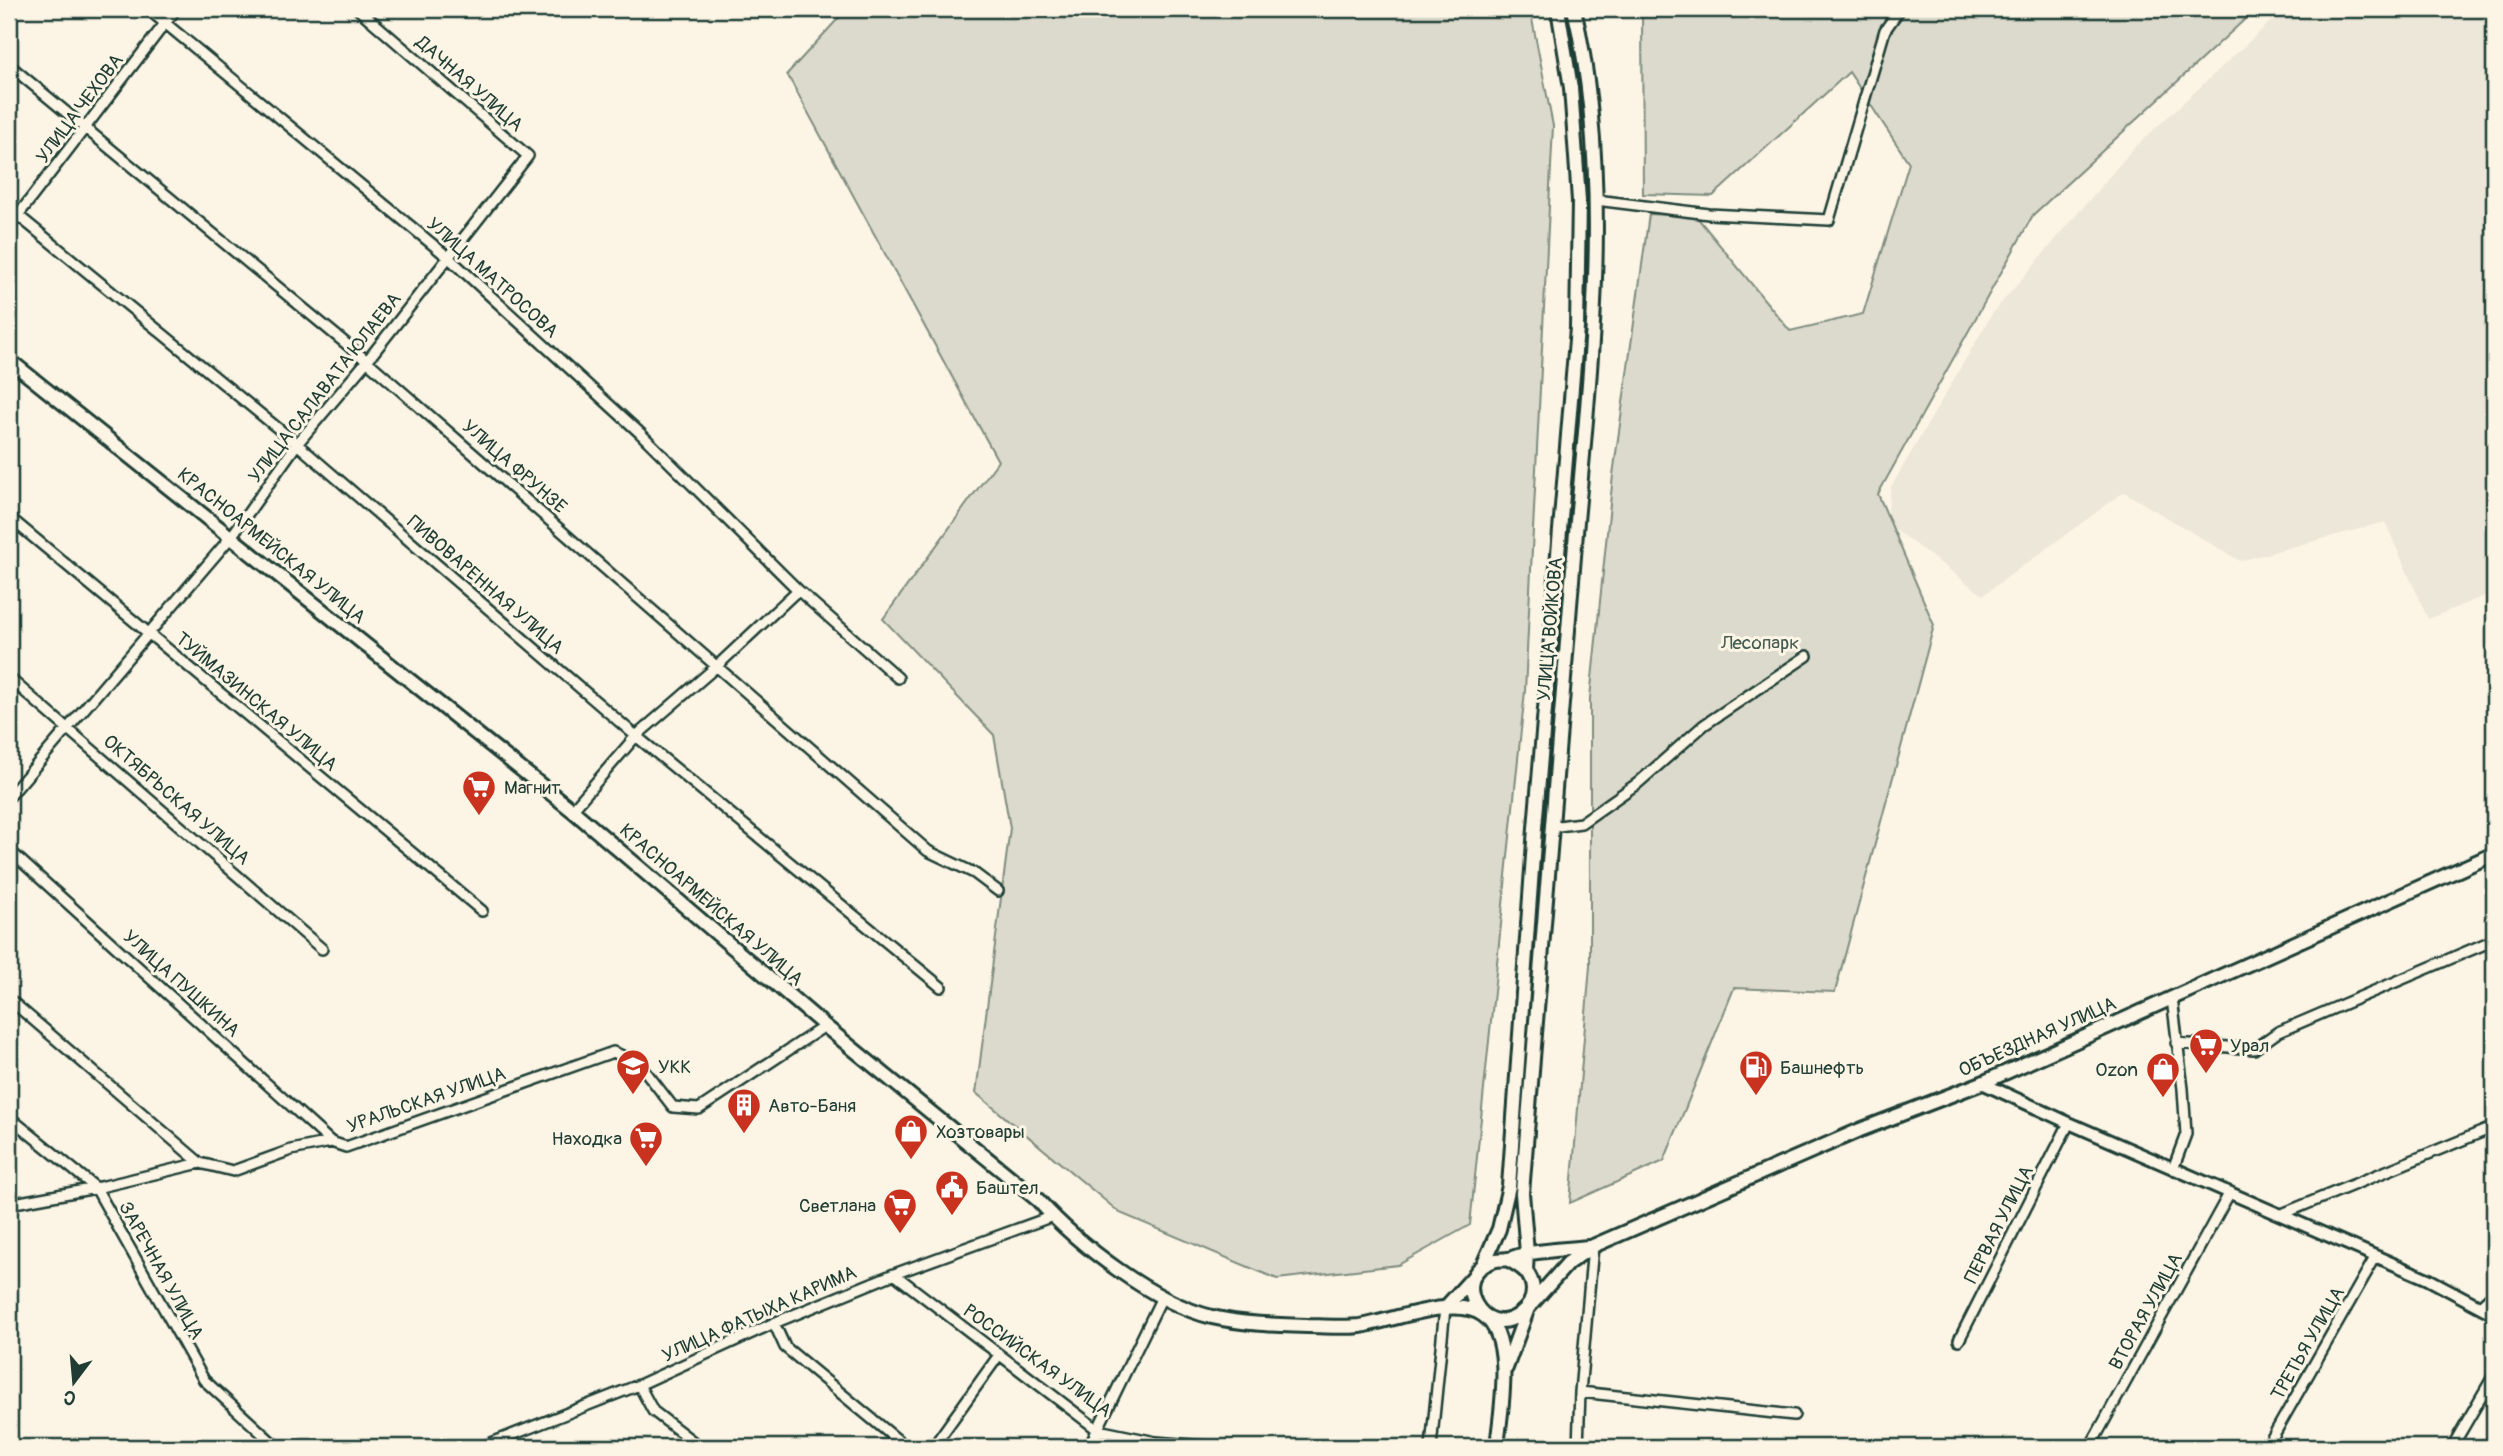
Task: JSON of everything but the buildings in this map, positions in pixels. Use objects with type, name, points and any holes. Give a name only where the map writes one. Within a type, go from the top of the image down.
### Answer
[{"type":"main road","name":"УЛИЦА ВОЙКОВА","points":[[1479,1270],[1499,1229],[1510,1173],[1535,828],[1577,328],[1579,201],[1571,88],[1558,9]]},
{"type":"main road","name":"УЛИЦА ВОЙКОВА","points":[[1526,1270],[1522,1193],[1593,306],[1595,200],[1587,82],[1574,9]]},
{"type":"main road","name":"КРАСНОАРМЕЙСКАЯ УЛИЦА","points":[[9,360],[572,810],[825,1027],[1038,1200],[1106,1261],[1162,1297],[1210,1316],[1258,1325],[1357,1326],[1445,1308],[1464,1307],[1484,1315]]},
{"type":"main road","name":"ОБЪЕЗДНАЯ УЛИЦА","points":[[1593,1246],[1860,1130],[1982,1083],[2494,854]]},
{"type":"main road","points":[[1445,1308],[1479,1270],[1495,1260],[1527,1253],[1593,1246]]},
{"type":"main road","points":[[1484,1315],[1499,1321],[1515,1318],[1528,1308],[1568,1263],[1593,1246]]},
{"type":"main road","points":[[1504,1374],[1533,1296],[1532,1282],[1526,1270],[1507,1259]]},
{"type":"main road","points":[[1479,1270],[1471,1286],[1472,1297],[1476,1307],[1495,1329],[1501,1346],[1504,1374],[1497,1447]]},
{"type":"street","name":"УЛИЦА МАТРОСОВА","points":[[148,9],[449,258],[639,432],[798,590],[898,678]]},
{"type":"street","name":"УЛИЦА ЧЕХОВА","points":[[9,227],[176,9]]},
{"type":"street","name":"ДАЧНАЯ УЛИЦА","points":[[358,9],[528,156]]},
{"type":"street","points":[[1595,200],[1709,214],[1829,220],[1885,30],[1900,9]]},
{"type":"street","name":"УЛИЦА ФРУНЗЕ","points":[[9,65],[367,360],[928,851],[974,873],[998,891]]},
{"type":"street","name":"УЛИЦА САЛАВАТА ЮЛАЕВА","points":[[9,797],[231,537],[297,444],[449,258],[528,156]]},
{"type":"street","name":"ПИВОВАРЕННАЯ УЛИЦА","points":[[9,208],[297,444],[636,736],[941,987]]},
{"type":"street","name":"ТУЙМАЗИНСКАЯ УЛИЦА","points":[[9,517],[482,911]]},
{"type":"street","points":[[572,810],[636,736],[717,666],[798,590]]},
{"type":"street","points":[[1551,827],[1581,823],[1638,783],[1704,725],[1807,656]]},
{"type":"street","name":"ОКТЯБРЬСКАЯ УЛИЦА","points":[[9,678],[322,949]]},
{"type":"street","name":"УЛИЦА ПУШКИНА","points":[[9,850],[331,1142]]},
{"type":"street","points":[[2176,1043],[2254,1049],[2278,1032],[2494,940]]},
{"type":"street","points":[[2172,998],[2186,1134],[2173,1168]]},
{"type":"street","name":"УРАЛЬСКАЯ УЛИЦА","points":[[9,999],[200,1163],[233,1171],[291,1150],[331,1142],[346,1147],[613,1052],[639,1063],[673,1107],[699,1109],[825,1027]]},
{"type":"street","points":[[1982,1083],[2376,1256],[2494,1314]]},
{"type":"street","name":"ЗАРЕЧНАЯ УЛИЦА","points":[[9,1117],[96,1188],[204,1380],[277,1447]]},
{"type":"street","name":"ПЕРВАЯ УЛИЦА","points":[[1959,1340],[2068,1123]]},
{"type":"street","points":[[2282,1214],[2494,1127]]},
{"type":"street","points":[[9,1204],[96,1188],[200,1163]]},
{"type":"street","name":"ВТОРАЯ УЛИЦА","points":[[2090,1447],[2230,1192]]},
{"type":"street","name":"УЛИЦА ФАТЫХА КАРИМА","points":[[481,1447],[499,1443],[639,1385],[774,1323],[894,1274],[1053,1216]]},
{"type":"street","points":[[1578,1447],[1593,1246]]},
{"type":"street","name":"ТРЕТЬЯ УЛИЦА","points":[[2267,1447],[2376,1256]]},
{"type":"street","name":"РОССИЙСКАЯ УЛИЦА","points":[[894,1274],[1097,1430],[1156,1443],[1217,1447]]},
{"type":"street","points":[[2480,1306],[2494,1293]]},
{"type":"street","points":[[1089,1447],[1162,1297]]},
{"type":"street","points":[[1431,1447],[1445,1308]]},
{"type":"street","points":[[774,1323],[785,1347],[906,1447]]},
{"type":"street","points":[[933,1447],[999,1355]]},
{"type":"street","points":[[2452,1447],[2494,1375]]},
{"type":"street","points":[[639,1385],[653,1411],[701,1447]]},
{"type":"street","points":[[1580,1392],[1794,1415]]},
{"type":"shaded area","points":[[2288,9],[2494,9],[2494,592],[2428,619],[2385,522],[2240,561],[2124,492],[1983,595],[1886,523],[1891,487],[1992,314],[2131,151],[2279,14]]},
{"type":"green space","points":[[847,9],[1530,9],[1553,126],[1525,691],[1470,1225],[1398,1265],[1277,1279],[1120,1213],[976,1093],[1010,828],[994,735],[883,619],[998,461],[787,74]]},
{"type":"green space","name":"Лесопарк","points":[[1642,9],[2256,9],[2033,215],[1878,494],[1934,625],[1835,992],[1734,988],[1664,1161],[1570,1203],[1590,966],[1590,698],[1613,475],[1649,214],[1696,216],[1790,331],[1863,314],[1909,163],[1849,72],[1713,196],[1643,194]]},
{"type":"place","name":"Магнит","points":[[479,817]]},
{"type":"place","name":"Урал","points":[[2206,1075]]},
{"type":"place","name":"УКК","points":[[633,1096]]},
{"type":"place","name":"Башнефть","points":[[1756,1097]]},
{"type":"place","name":"Ozon","points":[[2163,1099]]},
{"type":"place","name":"Авто-Баня","points":[[744,1135]]},
{"type":"place","name":"Хозтовары","points":[[911,1161]]},
{"type":"place","name":"Находка","points":[[646,1168]]},
{"type":"place","name":"Баштел","points":[[952,1217]]},
{"type":"place","name":"Светлана","points":[[900,1235]]}]
